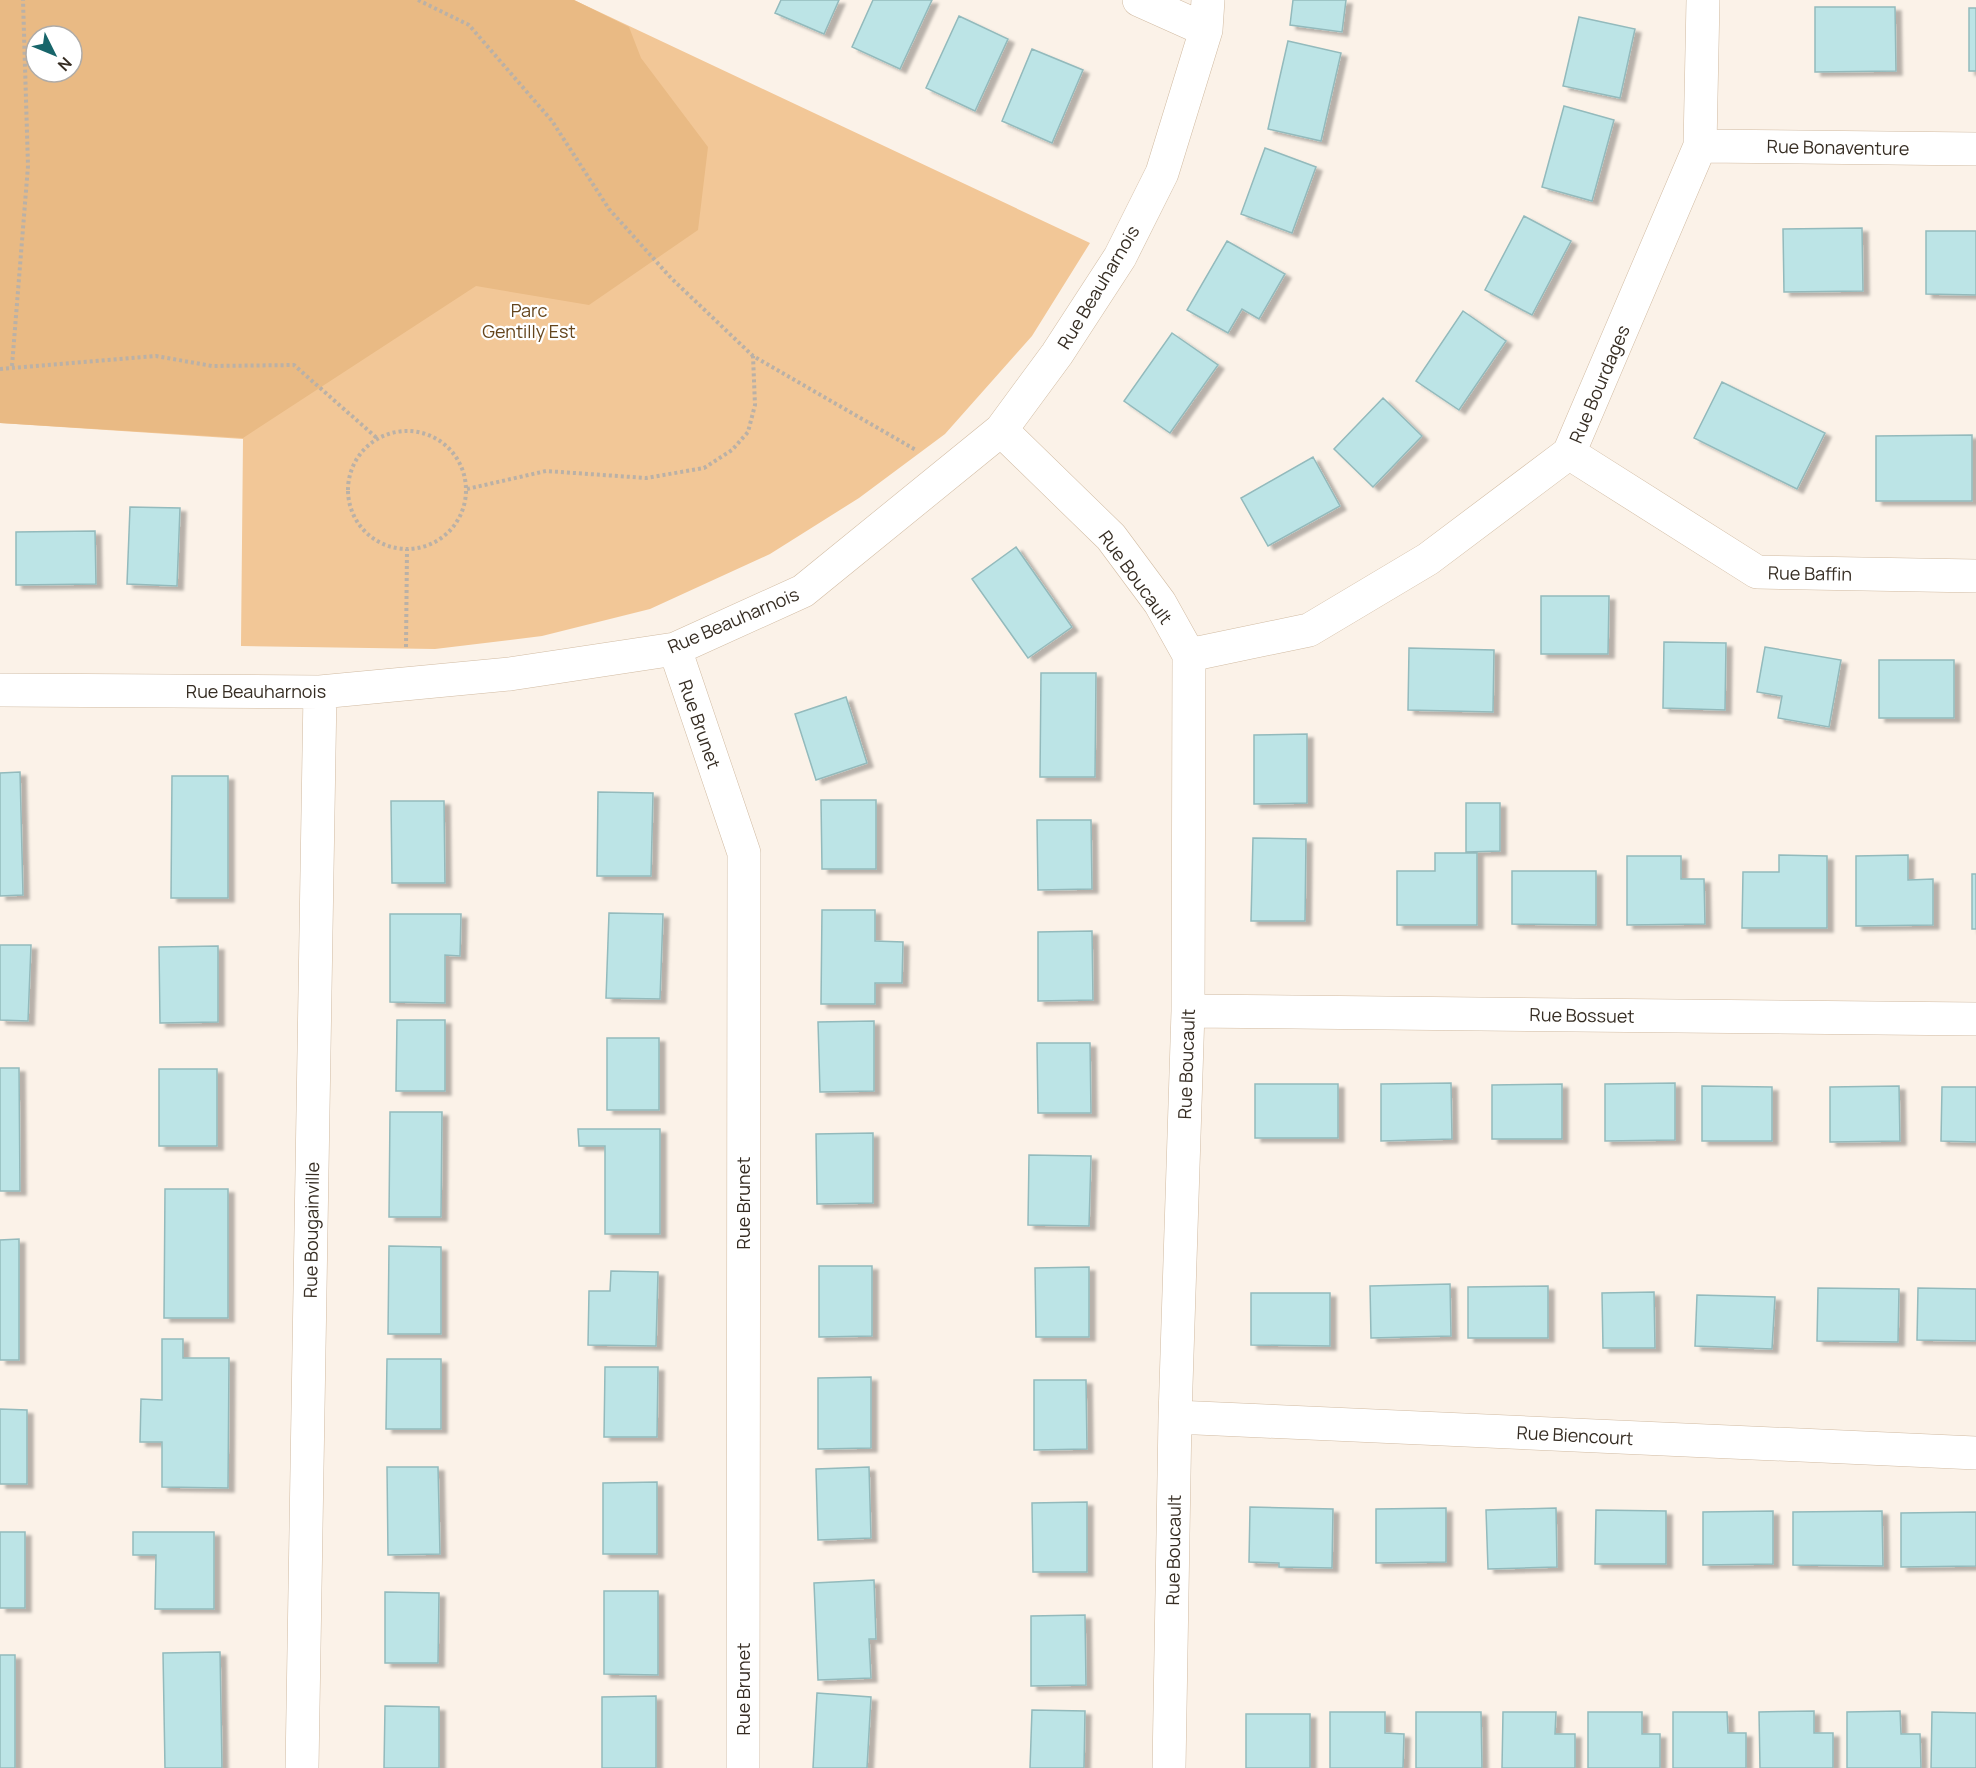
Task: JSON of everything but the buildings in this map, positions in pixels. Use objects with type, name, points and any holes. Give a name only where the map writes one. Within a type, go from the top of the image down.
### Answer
[{"type":"street","points":[[1139,0],[1207,15]]},
{"type":"street","name":"Rue Bourdages","points":[[1189,654],[1309,630],[1428,560],[1569,453],[1700,146],[1703,0]]},
{"type":"street","name":"Rue Beauharnois","points":[[0,690],[320,692],[510,674],[675,649],[803,591],[1001,430],[1057,354],[1120,257],[1162,172],[1207,15]]},
{"type":"street","name":"Rue Bonaventure","points":[[1700,146],[1976,149]]},
{"type":"street","name":"Rue Boucault","points":[[1001,430],[1111,537],[1160,603],[1189,654],[1188,1011],[1175,1417],[1169,1768]]},
{"type":"street","name":"Rue Baffin","points":[[1569,453],[1757,572],[1976,576]]},
{"type":"street","name":"Rue Brunet","points":[[675,649],[744,853],[743,1768]]},
{"type":"street","name":"Rue Bougainville","points":[[302,1768],[320,692]]},
{"type":"street","name":"Rue Bossuet","points":[[1188,1011],[1976,1019]]},
{"type":"street","name":"Rue Biencourt","points":[[1175,1417],[1976,1453]]},
{"type":"path","points":[[12,366],[28,166],[23,0]]},
{"type":"path","points":[[418,0],[469,25],[552,121],[609,209],[671,278],[753,356],[953,471]]},
{"type":"path","points":[[0,369],[12,366],[156,356],[212,366],[294,365],[378,439]]},
{"type":"path","points":[[466,489],[546,471],[646,478],[704,468],[732,450],[748,432],[755,405],[753,356]]},
{"type":"path","points":[[397,432],[417,432],[436,438],[452,451],[462,468],[466,489],[464,507],[455,524],[443,537],[426,546],[407,549],[389,547],[373,538],[359,525],[351,508],[348,490],[352,470],[362,452],[378,439],[397,432]]},
{"type":"path","points":[[406,683],[407,549]]},
{"type":"green space","name":"Parc Gentilly Est","points":[[0,0],[574,0],[1090,243],[1032,336],[945,434],[859,498],[770,554],[650,609],[542,636],[435,649],[241,646],[243,439],[0,423]]},
{"type":"shaded area","points":[[0,0],[574,0],[629,27],[641,58],[708,147],[698,230],[589,305],[476,286],[243,438],[0,423]]}]
